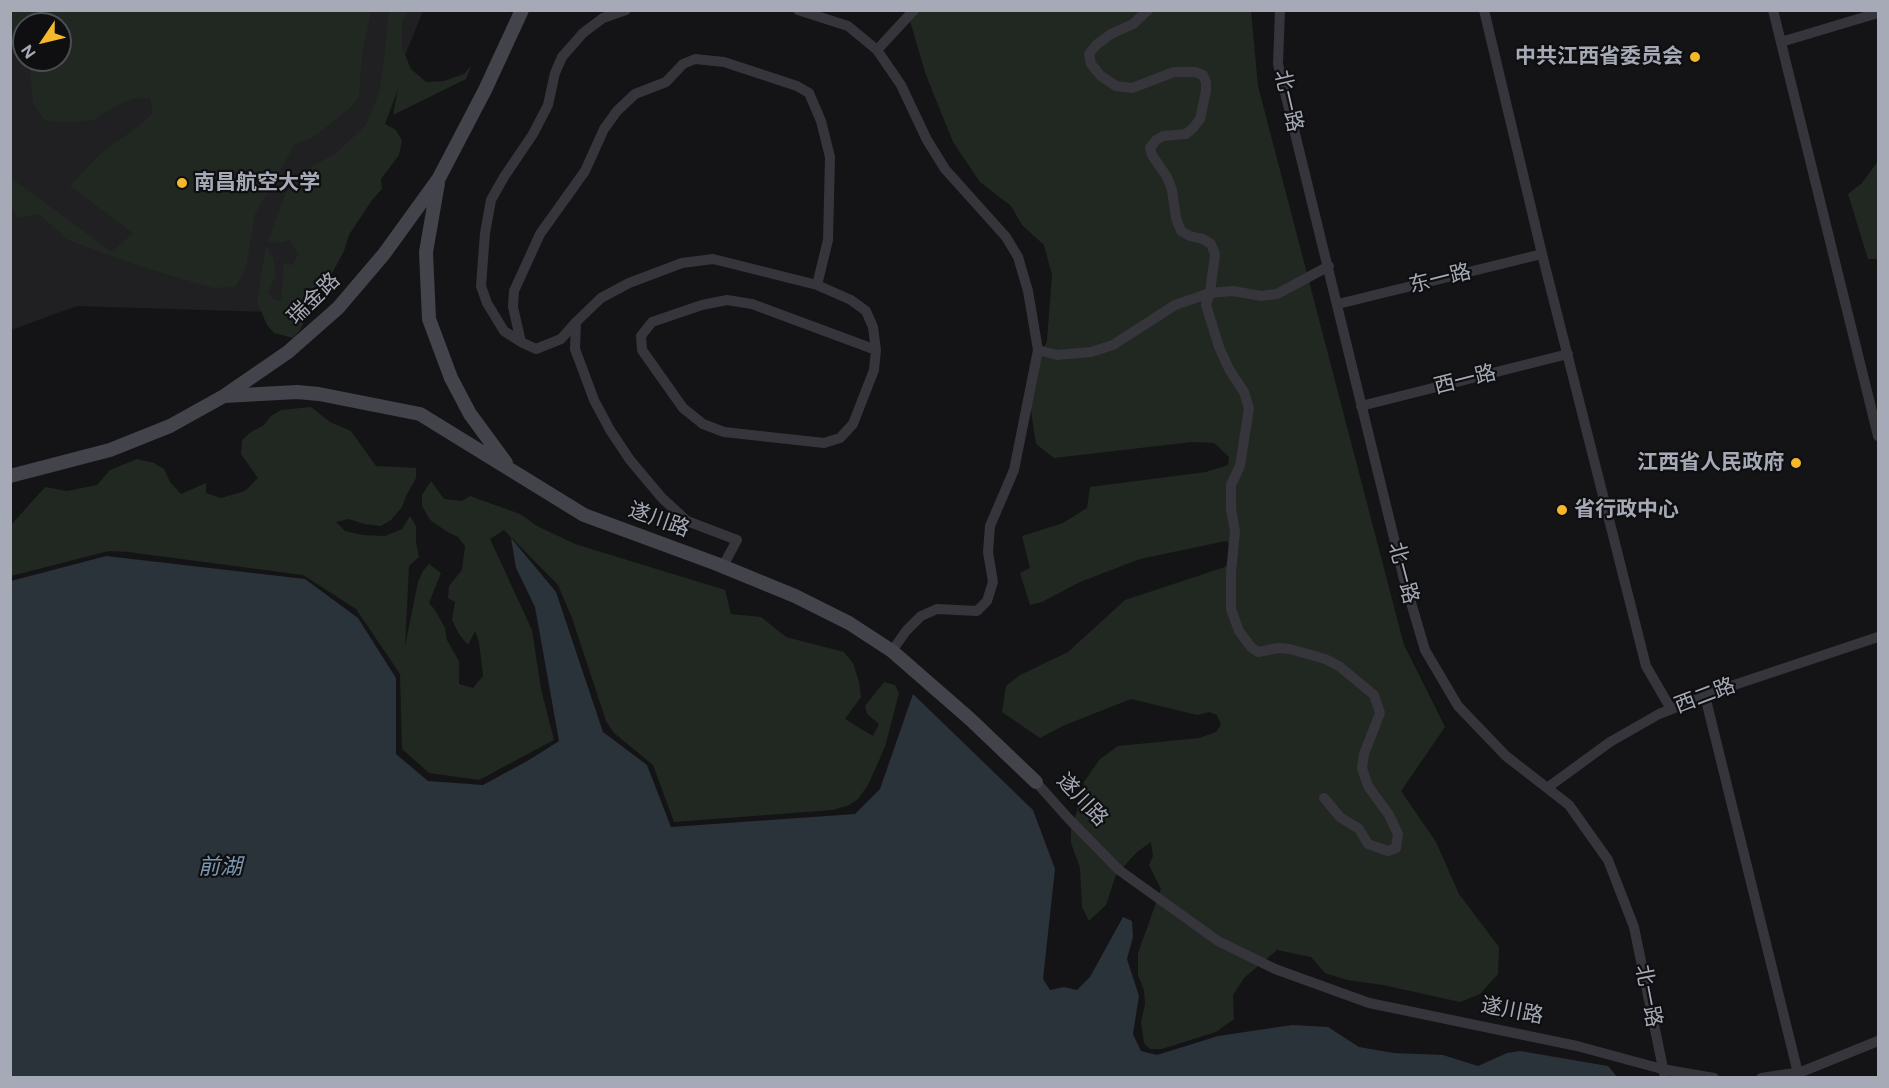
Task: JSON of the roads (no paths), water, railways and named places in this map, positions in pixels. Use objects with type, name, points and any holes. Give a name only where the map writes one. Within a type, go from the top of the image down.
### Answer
[{"type":"street","name":"瑞金路","points":[[10,476],[110,450],[170,426],[224,396],[288,352],[338,308],[384,254],[439,178],[485,90],[522,10]]},
{"type":"street","points":[[626,10],[603,18],[596,23],[583,33],[562,57],[555,73],[548,105],[533,134],[491,200],[485,233],[481,286],[487,303],[504,331],[536,349],[561,339],[601,298],[629,283],[682,263],[713,259],[818,285],[851,300],[866,311],[873,327],[876,350],[874,370],[854,424],[840,438],[824,444],[724,432],[703,424],[683,408],[642,350],[640,336],[652,322],[702,305],[728,300],[752,304],[876,350]]},
{"type":"street","points":[[798,10],[848,26],[877,50],[901,85],[927,140],[945,169],[1006,237],[1018,257],[1028,291],[1038,350],[1014,470],[990,526],[988,552],[993,582],[987,601],[977,611],[937,609],[921,616],[892,651]]},
{"type":"street","points":[[877,50],[914,10]]},
{"type":"street","points":[[1148,10],[1133,24],[1111,34],[1095,45],[1089,54],[1091,64],[1101,76],[1116,86],[1132,88],[1174,72],[1195,72],[1203,75],[1206,82],[1200,119],[1193,128],[1186,134],[1163,136],[1155,140],[1150,148],[1152,156],[1170,183],[1176,218],[1181,231],[1203,239],[1210,244],[1215,254],[1210,293],[1206,305],[1228,369],[1244,392],[1249,408],[1240,466],[1231,484],[1231,509],[1235,531],[1231,573],[1231,609],[1239,631],[1251,647],[1258,652],[1278,648],[1324,659],[1339,666],[1374,695],[1380,713],[1364,754],[1362,768],[1368,786],[1389,815],[1398,834],[1396,848],[1388,850],[1368,844],[1359,829],[1340,817],[1324,798]]},
{"type":"street","name":"北一路","points":[[1280,10],[1278,64],[1404,579],[1425,650],[1458,706],[1506,756],[1569,806],[1608,860],[1634,927],[1664,1073]]},
{"type":"street","points":[[1484,10],[1542,254],[1646,666],[1671,709]]},
{"type":"street","points":[[1773,10],[1878,436]]},
{"type":"street","points":[[1781,42],[1878,13]]},
{"type":"street","points":[[521,342],[513,307],[514,291],[540,234],[585,171],[604,129],[617,111],[635,94],[666,82],[683,64],[695,59],[724,62],[797,86],[809,93],[821,120],[830,157],[828,240],[818,285]]},
{"type":"street","name":"遂川路","points":[[439,178],[426,252],[429,319],[451,378],[470,414],[511,470]]},
{"type":"street","name":"东一路","points":[[1338,304],[1542,254]]},
{"type":"street","points":[[1038,350],[1057,355],[1091,352],[1113,345],[1174,305],[1210,293],[1233,291],[1261,296],[1277,294],[1329,266]]},
{"type":"street","points":[[576,322],[575,349],[594,400],[610,430],[630,460],[662,498],[687,521],[737,540],[723,567]]},
{"type":"street","name":"西一路","points":[[1361,406],[1568,354]]},
{"type":"street","name":"遂川路","points":[[224,396],[297,392],[319,394],[420,414],[584,515],[795,596],[849,623],[892,651],[970,718],[1046,791],[1068,818],[1119,870],[1218,941],[1275,969],[1369,1003],[1577,1046],[1664,1073],[1714,1077]]},
{"type":"street","name":"西二路","points":[[1546,788],[1610,742],[1671,709],[1878,637]]},
{"type":"street","points":[[1705,696],[1798,1072]]},
{"type":"street","points":[[1761,1077],[1798,1072],[1878,1041]]},
{"type":"water","name":"前湖","points":[[511,538],[556,592],[603,732],[647,765],[671,827],[855,814],[880,789],[913,694],[1033,810],[1055,869],[1043,979],[1050,990],[1064,987],[1077,990],[1090,977],[1123,917],[1132,921],[1133,937],[1127,959],[1139,996],[1133,1034],[1141,1051],[1157,1055],[1218,1036],[1292,1025],[1328,1027],[1359,1047],[1394,1053],[1443,1055],[1478,1066],[1507,1053],[1520,1051],[1608,1066],[1617,1077],[11,1077],[11,581],[106,556],[305,579],[358,618],[396,678],[396,754],[428,781],[483,785],[559,741],[535,607],[516,568]]},
{"type":"place","name":"中共江西省委员会","points":[[1695,57]]},
{"type":"place","name":"南昌航空大学","points":[[182,183]]},
{"type":"place","name":"江西省人民政府","points":[[1796,463]]},
{"type":"place","name":"省行政中心","points":[[1562,510]]}]
